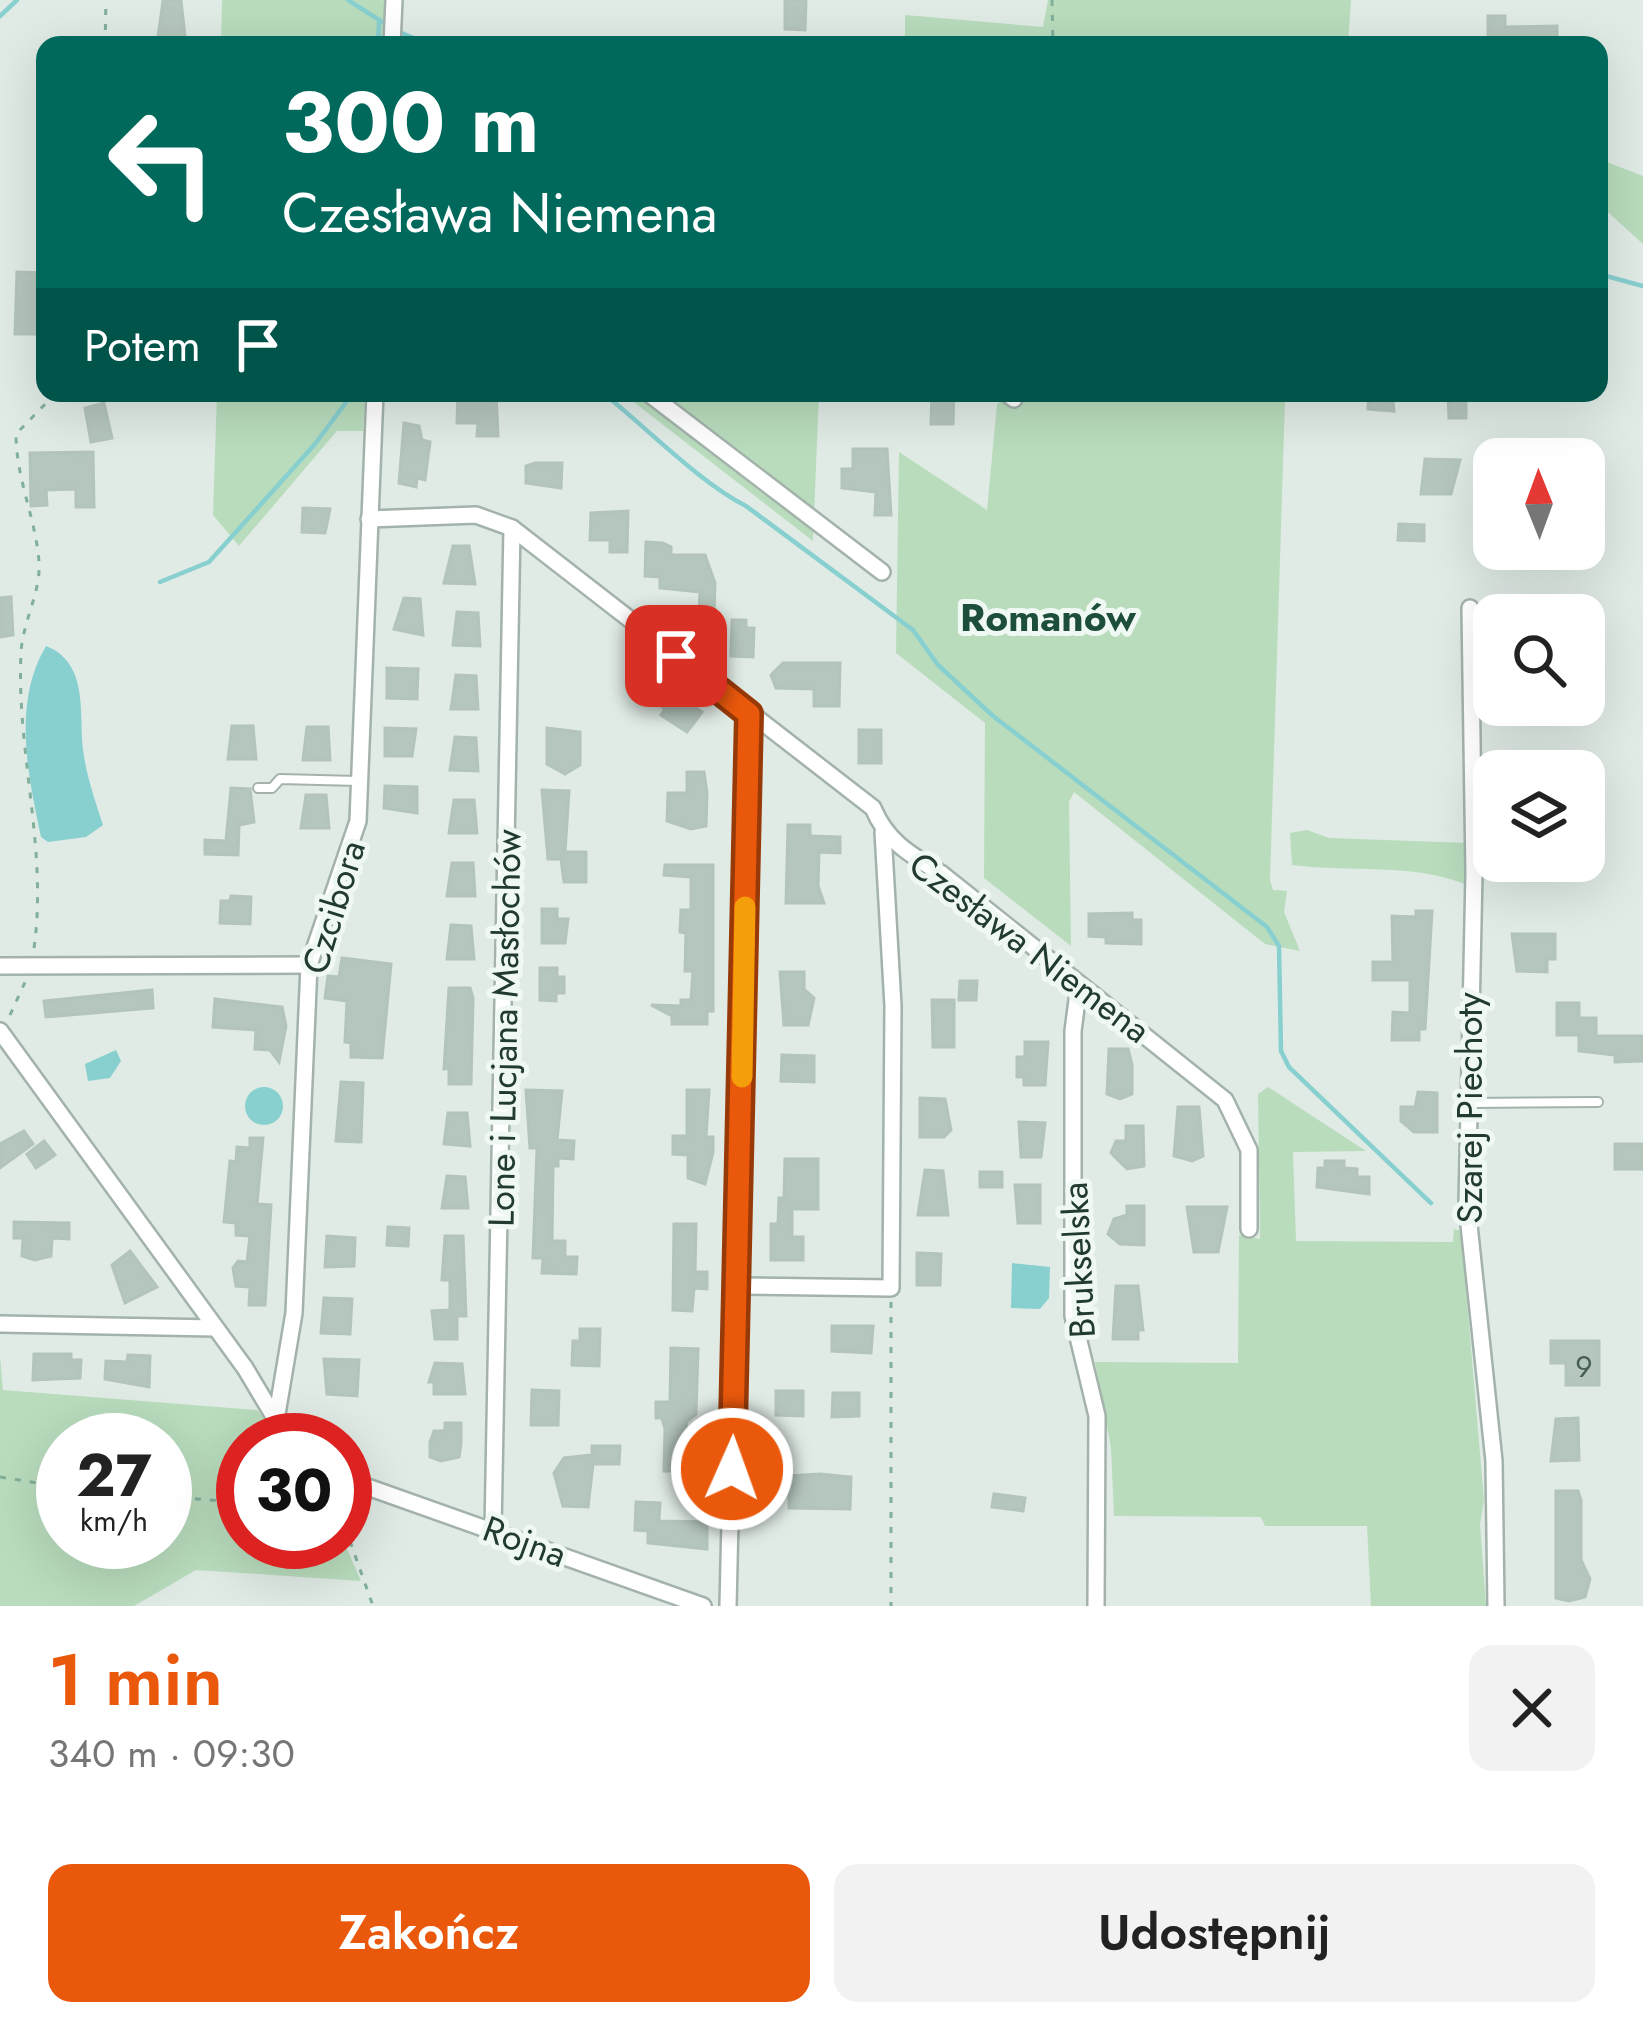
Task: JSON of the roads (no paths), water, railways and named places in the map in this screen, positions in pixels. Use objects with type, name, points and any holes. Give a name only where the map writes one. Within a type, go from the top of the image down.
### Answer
[{"type":"street","points":[[392,36],[394,0]]},
{"type":"street","name":"Czcibora","points":[[277,1413],[293,1313],[309,965],[354,841],[375,402]]},
{"type":"street","points":[[660,402],[882,572]]},
{"type":"street","name":"Czesława Niemena","points":[[370,519],[476,515],[512,528],[873,808],[883,832],[1225,1100],[1250,1150],[1250,1229]]},
{"type":"street","name":"Lone i Lucjana Masłochów","points":[[493,1529],[512,528]]},
{"type":"street","name":"Szarej Piechoty","points":[[1470,608],[1474,873],[1468,1237],[1494,1461],[1496,1606]]},
{"type":"street","points":[[728,1606],[749,714]]},
{"type":"street","points":[[737,1286],[891,1288],[893,1006],[883,832]]},
{"type":"street","points":[[0,966],[309,965]]},
{"type":"street","name":"Brukselska","points":[[1079,986],[1073,1030],[1073,1316],[1097,1416],[1096,1606]]},
{"type":"street","points":[[1,1032],[271,1413]]},
{"type":"street","points":[[0,1324],[214,1328]]},
{"type":"street","name":"Rojna","points":[[372,1488],[703,1606]]},
{"type":"lane","points":[[258,788],[272,788],[280,779],[358,781]]},
{"type":"lane","points":[[1468,1103],[1598,1102]]},
{"type":"water","points":[[46,646],[60,654],[76,677],[84,759],[103,825],[86,837],[48,842],[41,837],[26,740],[29,691]]},
{"type":"water","points":[[116,1050],[121,1061],[110,1078],[88,1081],[85,1064]]},
{"type":"water","points":[[264,1087],[277,1093],[283,1106],[277,1119],[264,1125],[251,1119],[245,1106],[251,1093]]},
{"type":"water","points":[[1012,1263],[1050,1267],[1049,1298],[1040,1309],[1011,1308]]},
{"type":"waterway","points":[[0,16],[17,0]]},
{"type":"waterway","points":[[348,0],[387,25]]},
{"type":"waterway","points":[[378,36],[379,21]]},
{"type":"waterway","points":[[397,31],[409,36]]},
{"type":"waterway","points":[[1608,276],[1643,286]]},
{"type":"waterway","points":[[160,582],[209,562],[315,444],[346,402]]},
{"type":"waterway","points":[[614,402],[710,483],[913,630],[938,665],[993,716],[1267,927],[1279,946],[1281,1051],[1289,1067],[1431,1203]]},
{"type":"district","name":"Romanów","points":[[1048,617]]}]
